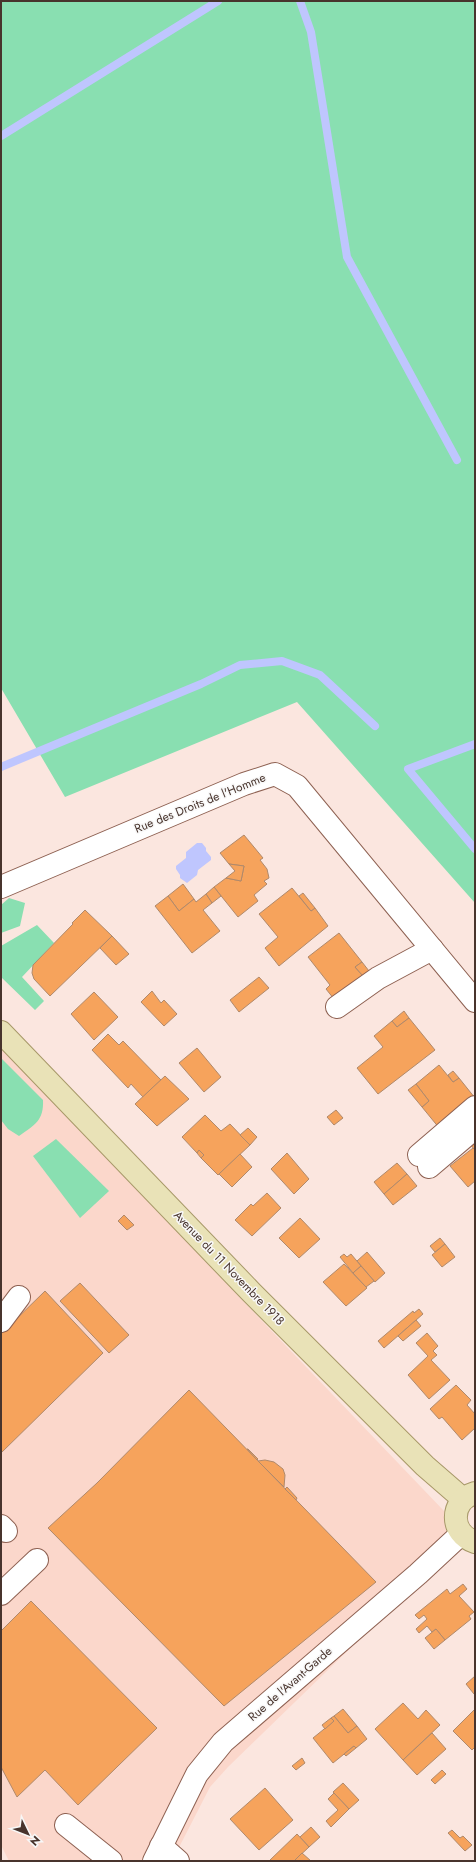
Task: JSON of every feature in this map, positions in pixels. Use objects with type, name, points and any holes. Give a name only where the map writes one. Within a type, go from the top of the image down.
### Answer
[{"type":"main road","name":"Avenue du 11 Novembre 1918","points":[[1,1032],[251,1292],[425,1466],[469,1496],[458,1506],[455,1520],[468,1538]]},
{"type":"street","name":"Rue des Droits de l'Homme","points":[[1,887],[244,784],[275,774],[297,786],[475,1001]]},
{"type":"street","points":[[337,1007],[378,978],[432,950]]},
{"type":"street","points":[[475,1107],[424,1161],[475,1128]]},
{"type":"street","points":[[1,1321],[19,1297]]},
{"type":"street","name":"Rue de l'Avant-Garde","points":[[158,1854],[196,1774],[223,1742],[418,1574],[468,1538]]},
{"type":"street","points":[[1,1594],[37,1560]]},
{"type":"street","points":[[66,1825],[111,1861]]},
{"type":"street","points":[[158,1854],[178,1861]]},
{"type":"shaded area","points":[[1,1048],[467,1535],[228,1767],[210,1787],[172,1861],[9,1861],[1,1845]]},
{"type":"green space","points":[[1,1],[475,1],[475,903],[297,702],[65,797],[1,688]]},
{"type":"green space","points":[[9,898],[25,903],[20,926],[1,933],[1,905]]},
{"type":"green space","points":[[37,925],[54,943],[22,977],[44,1001],[35,1010],[1,977],[1,946]]},
{"type":"green space","points":[[1,1058],[43,1100],[42,1113],[40,1117],[30,1129],[19,1136],[8,1129],[1,1120]]},
{"type":"green space","points":[[56,1139],[109,1191],[80,1218],[33,1156]]},
{"type":"water","points":[[197,843],[202,843],[211,857],[211,860],[198,870],[197,875],[187,883],[180,878],[176,866],[186,858],[186,852]]},
{"type":"building","points":[[244,835],[263,858],[260,860],[267,869],[269,878],[264,881],[267,884],[254,895],[258,901],[238,917],[214,887],[226,878],[241,881],[244,866],[229,864],[220,853]]},
{"type":"building","points":[[229,864],[244,866],[241,881],[226,878],[235,871]]},
{"type":"building","points":[[183,884],[194,899],[179,911],[168,896]]},
{"type":"building","points":[[214,887],[221,896],[212,903],[206,894]]},
{"type":"building","points":[[292,888],[311,911],[315,908],[328,926],[279,966],[265,948],[278,937],[259,914]]},
{"type":"building","points":[[303,893],[315,908],[311,911],[299,896]]},
{"type":"building","points":[[206,894],[212,903],[203,910],[220,931],[192,953],[155,906],[168,896],[179,911],[194,899],[196,902]]},
{"type":"building","points":[[85,910],[112,936],[50,996],[34,979],[32,973],[33,965]]},
{"type":"building","points":[[339,933],[362,962],[355,967],[363,976],[334,999],[326,989],[330,985],[308,957]]},
{"type":"building","points":[[112,936],[129,954],[116,965],[100,948]]},
{"type":"building","points":[[362,962],[369,971],[363,976],[355,967]]},
{"type":"building","points":[[259,977],[269,988],[239,1012],[230,1000]]},
{"type":"building","points":[[152,991],[161,1003],[164,1000],[177,1014],[164,1026],[141,1002]]},
{"type":"building","points":[[94,992],[118,1017],[94,1040],[71,1014]]},
{"type":"building","points":[[404,1011],[409,1018],[397,1027],[392,1021]]},
{"type":"building","points":[[409,1018],[435,1050],[378,1094],[357,1068],[383,1047],[374,1036],[392,1021],[397,1027]]},
{"type":"building","points":[[108,1034],[119,1045],[123,1041],[161,1080],[143,1097],[131,1084],[128,1088],[92,1050]]},
{"type":"building","points":[[197,1048],[221,1077],[204,1092],[179,1063]]},
{"type":"building","points":[[439,1065],[453,1082],[459,1078],[475,1098],[440,1129],[422,1107],[429,1101],[416,1084]]},
{"type":"building","points":[[453,1071],[459,1078],[453,1082],[448,1075]]},
{"type":"building","points":[[165,1076],[189,1099],[157,1126],[135,1104]]},
{"type":"building","points":[[416,1084],[429,1101],[422,1107],[408,1090]]},
{"type":"building","points":[[336,1110],[343,1118],[334,1125],[327,1117]]},
{"type":"building","points":[[205,1115],[221,1131],[230,1124],[250,1145],[218,1175],[201,1158],[204,1155],[199,1150],[197,1153],[182,1137]]},
{"type":"building","points":[[248,1128],[257,1137],[250,1145],[240,1135]]},
{"type":"building","points":[[475,1137],[475,1150],[468,1142]]},
{"type":"building","points":[[473,1148],[475,1150],[475,1181],[468,1187],[450,1166]]},
{"type":"building","points":[[199,1150],[204,1155],[201,1158],[197,1153]]},
{"type":"building","points":[[287,1153],[309,1179],[294,1194],[271,1169]]},
{"type":"building","points":[[240,1154],[252,1167],[232,1187],[219,1174]]},
{"type":"building","points":[[397,1163],[407,1174],[384,1194],[374,1182]]},
{"type":"building","points":[[407,1174],[417,1186],[393,1205],[384,1194]]},
{"type":"building","points":[[267,1193],[281,1208],[252,1236],[235,1220],[251,1204],[253,1206]]},
{"type":"building","points":[[124,1215],[134,1225],[127,1230],[118,1221]]},
{"type":"building","points":[[300,1218],[320,1239],[299,1258],[279,1238]]},
{"type":"building","points":[[440,1238],[445,1244],[435,1252],[430,1246]]},
{"type":"building","points":[[445,1244],[455,1257],[442,1267],[432,1255]]},
{"type":"building","points":[[367,1252],[385,1273],[375,1282],[357,1261]]},
{"type":"building","points":[[344,1254],[347,1257],[351,1254],[361,1266],[353,1273],[340,1257]]},
{"type":"building","points":[[344,1264],[367,1288],[346,1306],[323,1282]]},
{"type":"building","points":[[361,1266],[374,1281],[366,1287],[353,1273]]},
{"type":"building","points":[[80,1283],[129,1335],[109,1353],[60,1301]]},
{"type":"building","points":[[45,1291],[103,1353],[1,1453],[1,1334]]},
{"type":"building","points":[[419,1309],[423,1314],[384,1348],[378,1341],[413,1311],[414,1313]]},
{"type":"building","points":[[416,1320],[421,1326],[403,1341],[398,1336]]},
{"type":"building","points":[[427,1333],[438,1346],[433,1351],[437,1355],[431,1360],[450,1380],[429,1399],[408,1375],[428,1356],[416,1343]]},
{"type":"building","points":[[456,1385],[471,1400],[467,1405],[475,1414],[475,1428],[462,1440],[442,1417],[439,1419],[430,1409]]},
{"type":"building","points":[[189,1390],[376,1582],[224,1706],[48,1528],[97,1483]]},
{"type":"building","points":[[247,1449],[258,1459],[257,1460]]},
{"type":"building","points":[[265,1460],[274,1462],[283,1469],[285,1475],[284,1487],[258,1461]]},
{"type":"building","points":[[287,1487],[297,1498],[296,1500],[285,1489]]},
{"type":"building","points":[[463,1584],[467,1589],[459,1596],[474,1612],[469,1616],[471,1619],[445,1640],[436,1629],[432,1632],[427,1626],[419,1633],[416,1629],[427,1619],[424,1615],[419,1619],[415,1615],[447,1589],[450,1594]]},
{"type":"building","points":[[31,1601],[157,1728],[78,1805],[45,1770],[17,1797],[1,1767],[1,1631]]},
{"type":"building","points":[[436,1629],[445,1640],[434,1649],[425,1638]]},
{"type":"building","points":[[475,1676],[475,1693],[474,1694],[466,1684]]},
{"type":"building","points":[[403,1703],[418,1719],[426,1710],[440,1725],[403,1760],[375,1729]]},
{"type":"building","points":[[343,1709],[357,1726],[348,1733],[334,1716]]},
{"type":"building","points":[[475,1709],[475,1747],[472,1750],[453,1731]]},
{"type":"building","points":[[334,1716],[348,1733],[357,1726],[367,1739],[356,1748],[354,1746],[333,1763],[313,1738],[334,1721],[331,1718]]},
{"type":"building","points":[[331,1718],[334,1721],[325,1729],[322,1725]]},
{"type":"building","points":[[432,1733],[446,1749],[417,1775],[403,1760]]},
{"type":"building","points":[[354,1746],[356,1748],[346,1756],[344,1754]]},
{"type":"building","points":[[302,1758],[305,1763],[296,1770],[292,1766]]},
{"type":"building","points":[[442,1770],[446,1774],[435,1784],[431,1780]]},
{"type":"building","points":[[343,1783],[359,1800],[349,1809],[333,1792]]},
{"type":"building","points":[[265,1788],[293,1820],[259,1850],[230,1819]]},
{"type":"building","points":[[334,1793],[349,1809],[331,1827],[326,1821],[338,1810],[328,1799]]},
{"type":"building","points":[[311,1827],[320,1837],[309,1847],[300,1837]]},
{"type":"building","points":[[452,1830],[460,1838],[463,1836],[472,1845],[465,1851],[448,1833]]},
{"type":"building","points":[[297,1834],[309,1847],[294,1861],[269,1861]]},
{"type":"building","points":[[302,1853],[311,1861],[294,1861]]},
{"type":"waterway","points":[[1,136],[218,1]]},
{"type":"waterway","points":[[300,1],[311,32],[347,257],[457,460]]},
{"type":"waterway","points":[[1,767],[201,684],[240,665],[282,661],[320,675],[375,726]]},
{"type":"waterway","points":[[475,744],[408,769],[475,849]]}]
